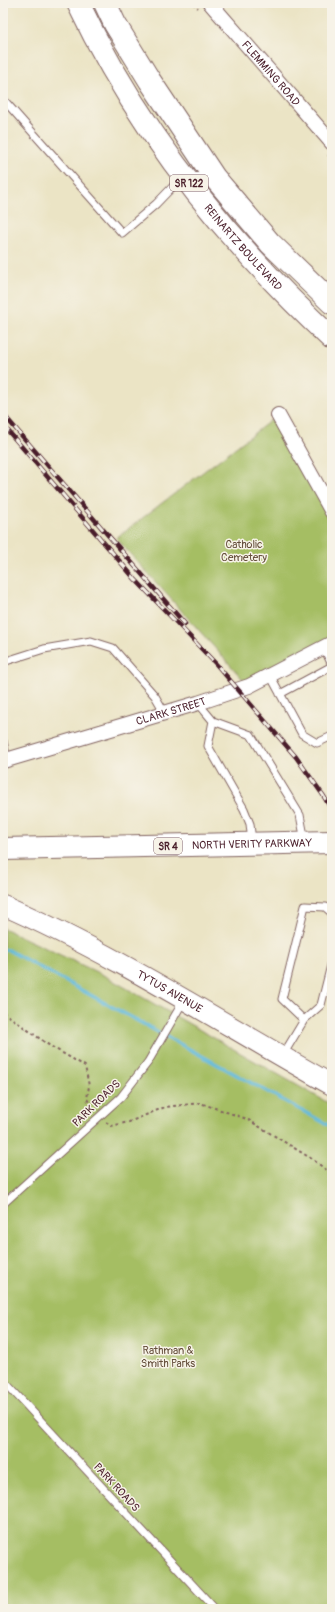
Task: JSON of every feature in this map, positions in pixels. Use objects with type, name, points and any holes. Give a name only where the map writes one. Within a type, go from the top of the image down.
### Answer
[{"type":"main road","name":"REINARTZ BOULEVARD","points":[[78,3],[126,91],[183,176],[246,253],[301,310],[332,339]]},
{"type":"main road","name":"REINARTZ BOULEVARD","points":[[105,3],[115,24],[150,81],[214,177],[270,243],[332,302]]},
{"type":"main road","name":"NORTH VERITY PARKWAY","points":[[3,849],[332,842]]},
{"type":"street","name":"FLEMMING ROAD","points":[[210,3],[332,143]]},
{"type":"street","points":[[278,416],[332,512]]},
{"type":"street","name":"CLARK STREET","points":[[5,760],[198,703],[249,686],[328,645]]},
{"type":"street","name":"TYTUS AVENUE","points":[[3,905],[59,930],[332,1085]]},
{"type":"lane","points":[[3,99],[122,233],[156,204],[183,176],[214,177]]},
{"type":"lane","points":[[3,662],[44,649],[90,641],[113,648],[155,696],[165,713]]},
{"type":"lane","points":[[280,694],[332,665],[328,645]]},
{"type":"lane","points":[[270,675],[302,734],[317,744],[332,736]]},
{"type":"lane","points":[[198,703],[213,720],[251,735],[300,814],[306,843]]},
{"type":"lane","points":[[213,720],[208,746],[244,809],[250,824],[252,844]]},
{"type":"lane","points":[[3,741],[5,760]]},
{"type":"lane","points":[[304,1020],[282,999],[305,906],[325,907],[332,913]]},
{"type":"lane","points":[[282,1057],[304,1020],[321,1006],[332,961]]},
{"type":"lane","name":"PARK ROADS","points":[[3,1204],[121,1097],[148,1062],[184,1000]]},
{"type":"lane","name":"PARK ROADS","points":[[3,1380],[215,1609]]},
{"type":"path","points":[[3,1012],[50,1046],[85,1066],[89,1086],[87,1099],[94,1111]]},
{"type":"path","points":[[105,1122],[111,1126],[129,1122],[165,1107],[200,1103],[247,1119],[312,1159],[332,1174]]},
{"type":"green space","name":"Catholic Cemetery","points":[[278,415],[332,512],[332,643],[249,686],[116,538]]},
{"type":"green space","name":"Rathman & Smith Parks","points":[[3,928],[105,976],[332,1105],[332,1609],[3,1609]]},
{"type":"waterway","points":[[3,950],[8,950],[332,1127]]},
{"type":"railway","points":[[3,414],[185,624]]},
{"type":"railway","points":[[3,425],[135,579],[216,664],[296,757],[332,810]]}]
